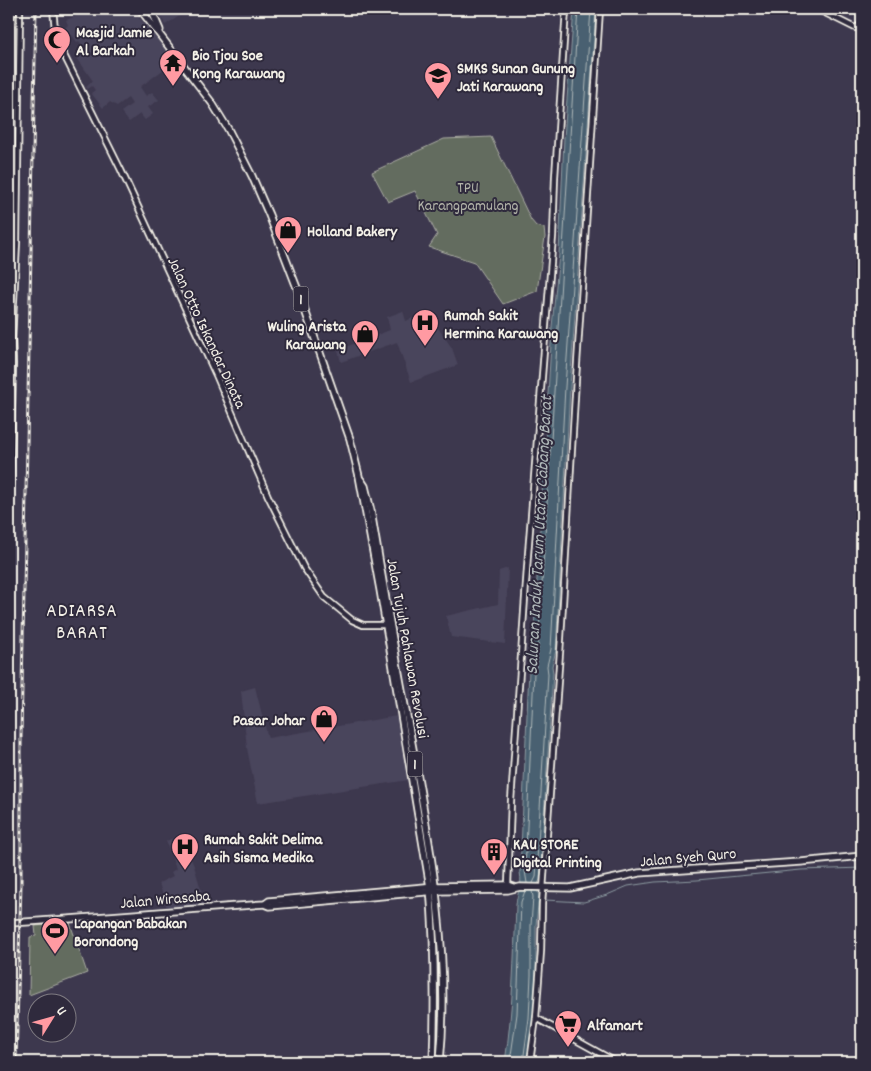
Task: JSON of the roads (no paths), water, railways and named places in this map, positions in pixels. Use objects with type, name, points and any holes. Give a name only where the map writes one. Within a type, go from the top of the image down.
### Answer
[{"type":"main road","name":"Jalan Tujuh Pahlawan Revolusi","points":[[140,9],[207,100],[212,103]]},
{"type":"main road","name":"Jalan Tujuh Pahlawan Revolusi","points":[[151,9],[161,31],[210,98],[235,142],[269,215],[350,440],[359,476],[433,889]]},
{"type":"main road","name":"Jalan Tujuh Pahlawan Revolusi","points":[[359,476],[365,486],[371,511],[430,846],[433,889]]},
{"type":"main road","name":"Jalan Syeh Quro","points":[[433,889],[578,886],[640,873],[862,856]]},
{"type":"main road","name":"Jalan Wirasaba","points":[[9,923],[39,922],[164,910],[265,904],[270,906],[433,889]]},
{"type":"main road","name":"1","points":[[433,889],[435,1008],[433,1062]]},
{"type":"main road","name":"1","points":[[433,889],[440,934],[443,1009],[440,1062]]},
{"type":"street","points":[[9,538],[10,341],[18,242],[20,9]]},
{"type":"street","name":"Jalan Otto Iskandar Dinata","points":[[53,9],[56,39],[121,170],[216,375],[268,496],[304,568],[324,597],[352,620],[363,625],[386,625]]},
{"type":"street","points":[[508,888],[511,801],[553,236],[566,9]]},
{"type":"street","points":[[530,1062],[536,1018],[541,951],[542,888],[561,638],[600,9]]},
{"type":"street","points":[[816,9],[855,28],[862,24]]},
{"type":"street","points":[[536,1018],[616,1062]]},
{"type":"water","points":[[574,9],[596,9],[570,387],[556,650],[552,666],[540,880],[537,887],[539,895],[536,925],[534,1019],[528,1062],[505,1062],[514,964],[516,905],[521,882],[529,670],[532,663],[552,327],[559,254],[564,138]]},
{"type":"waterway","points":[[544,900],[584,902],[628,886],[655,882],[801,870],[862,868]]},
{"type":"railway","points":[[16,1062],[21,883],[21,735],[36,9]]},
{"type":"place","name":"Masjid Jamie Al Barkah","points":[[57,64]]},
{"type":"place","name":"Bio Tjou Soe Kong Karawang","points":[[173,87]]},
{"type":"place","name":"SMKS Sunan Gunung Jati Karawang","points":[[438,100]]},
{"type":"place","name":"Holland Bakery","points":[[288,254]]},
{"type":"place","name":"Rumah Sakit Hermina Karawang","points":[[425,347]]},
{"type":"place","name":"Wuling Arista Karawang","points":[[365,358]]},
{"type":"place","name":"Pasar Johar","points":[[324,743]]},
{"type":"place","name":"Rumah Sakit Delima Asih Sisma Medika","points":[[185,871]]},
{"type":"place","name":"KAU STORE Digital Printing","points":[[494,876]]},
{"type":"place","name":"Lapangan Babakan Borondong","points":[[55,955]]},
{"type":"place","name":"Alfamart","points":[[568,1048]]},
{"type":"district","name":"ADIARSA BARAT","points":[[82,620]]},
{"type":"park label","name":"TPU Karangpamulang","points":[[468,195]]},
{"type":"water label","name":"Saluran Induk Tarum Utara Cabang Barat","points":[[538,535]]}]
